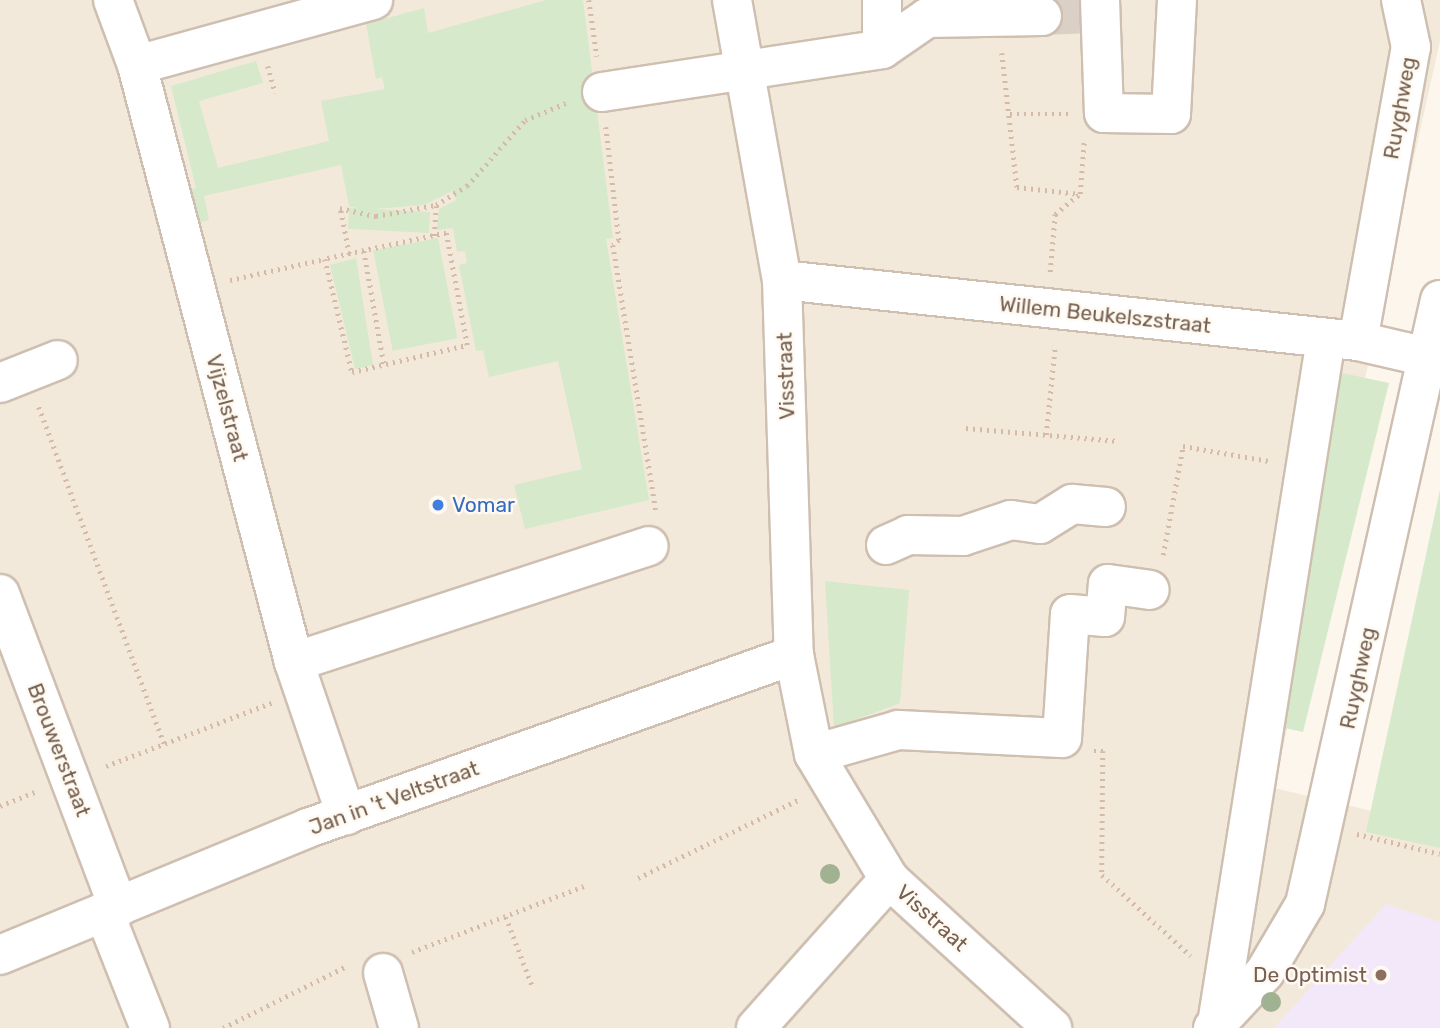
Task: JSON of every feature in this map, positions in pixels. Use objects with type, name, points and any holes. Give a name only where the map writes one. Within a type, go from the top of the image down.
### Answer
[{"type":"street","name":"Vijzelstraat","points":[[113,0],[137,65],[299,677],[346,815]]},
{"type":"street","points":[[137,65],[373,0]]},
{"type":"street","name":"Visstraat","points":[[732,0],[782,280],[808,538],[794,655],[823,768],[889,879],[1052,1028]]},
{"type":"street","points":[[882,0],[882,49]]},
{"type":"street","points":[[1097,10],[1095,113],[1171,114],[1177,0]]},
{"type":"street","name":"Ruyghweg","points":[[1215,1026],[1305,467],[1342,340],[1411,47],[1401,0]]},
{"type":"street","points":[[602,92],[882,49],[927,18],[1042,16]]},
{"type":"street","name":"Willem Beukelszstraat","points":[[782,280],[1342,340],[1427,357]]},
{"type":"street","name":"Ruyghweg","points":[[1215,1026],[1265,972],[1305,904],[1440,300]]},
{"type":"street","points":[[886,545],[908,535],[962,537],[1010,520],[1040,524],[1072,505],[1106,507]]},
{"type":"street","points":[[299,677],[648,546]]},
{"type":"street","points":[[823,768],[898,730],[1062,738],[1070,614],[1105,617],[1108,584],[1150,590]]},
{"type":"street","name":"Brouwerstraat","points":[[0,594],[70,779],[150,1028]]},
{"type":"street","name":"Jan in 't Veltstraat","points":[[0,955],[346,815],[794,655]]},
{"type":"street","points":[[756,1028],[889,879]]},
{"type":"street","points":[[368,966],[399,1028]]},
{"type":"path","points":[[589,0],[619,240],[613,245],[660,537],[648,546]]},
{"type":"path","points":[[998,17],[1017,187],[1080,194]]},
{"type":"path","points":[[349,254],[340,208],[376,216],[436,205],[467,186],[525,120],[602,92]]},
{"type":"path","points":[[1010,114],[1095,113],[1080,194],[1055,214],[1046,435]]},
{"type":"path","points":[[434,236],[436,205]]},
{"type":"path","points":[[195,287],[446,233],[467,345],[352,372],[325,260]]},
{"type":"path","points":[[364,251],[384,365]]},
{"type":"path","points":[[28,372],[164,744]]},
{"type":"path","points":[[966,428],[1118,441]]},
{"type":"path","points":[[1150,590],[1156,591],[1183,446],[1305,467]]},
{"type":"path","points":[[0,806],[164,744],[299,677]]},
{"type":"path","points":[[1062,738],[1082,750],[1103,751],[1102,875],[1205,968],[1225,972]]},
{"type":"path","points":[[638,878],[823,768]]},
{"type":"path","points":[[223,1028],[332,978],[405,954],[584,887]]},
{"type":"path","points":[[506,916],[532,985]]},
{"type":"shaded area","points":[[0,0],[1440,0],[1440,41],[1274,788],[1440,827],[1440,1028],[0,1028]]},
{"type":"shaded area","name":"De Optimist","points":[[1386,904],[1440,922],[1440,1028],[1274,1028]]},
{"type":"green space","points":[[546,0],[583,0],[613,238],[606,239],[649,500],[525,529],[514,485],[582,469],[558,361],[489,377],[483,350],[476,351],[459,265],[467,263],[465,251],[457,252],[453,228],[437,230],[439,209],[456,200],[452,191],[424,205],[363,210],[349,206],[341,165],[204,196],[209,220],[195,224],[185,191],[196,188],[171,86],[256,61],[263,83],[199,101],[218,168],[329,141],[321,101],[385,89],[382,77],[376,79],[366,24],[424,8],[428,33]]},
{"type":"green space","points":[[349,208],[430,212],[429,233],[348,229]]},
{"type":"green space","points":[[438,238],[457,338],[393,351],[373,251]]},
{"type":"green space","points":[[356,258],[373,365],[355,369],[330,265]]},
{"type":"green space","points":[[1328,370],[1389,383],[1303,732],[1271,725]]},
{"type":"green space","points":[[1440,490],[1440,848],[1366,832]]},
{"type":"green space","points":[[825,581],[909,590],[900,703],[834,728]]},
{"type":"tunnel","points":[[1042,16],[1091,14]]},
{"type":"place","name":"Vomar","points":[[438,505]]},
{"type":"place","name":"De Optimist","points":[[1381,975]]}]
